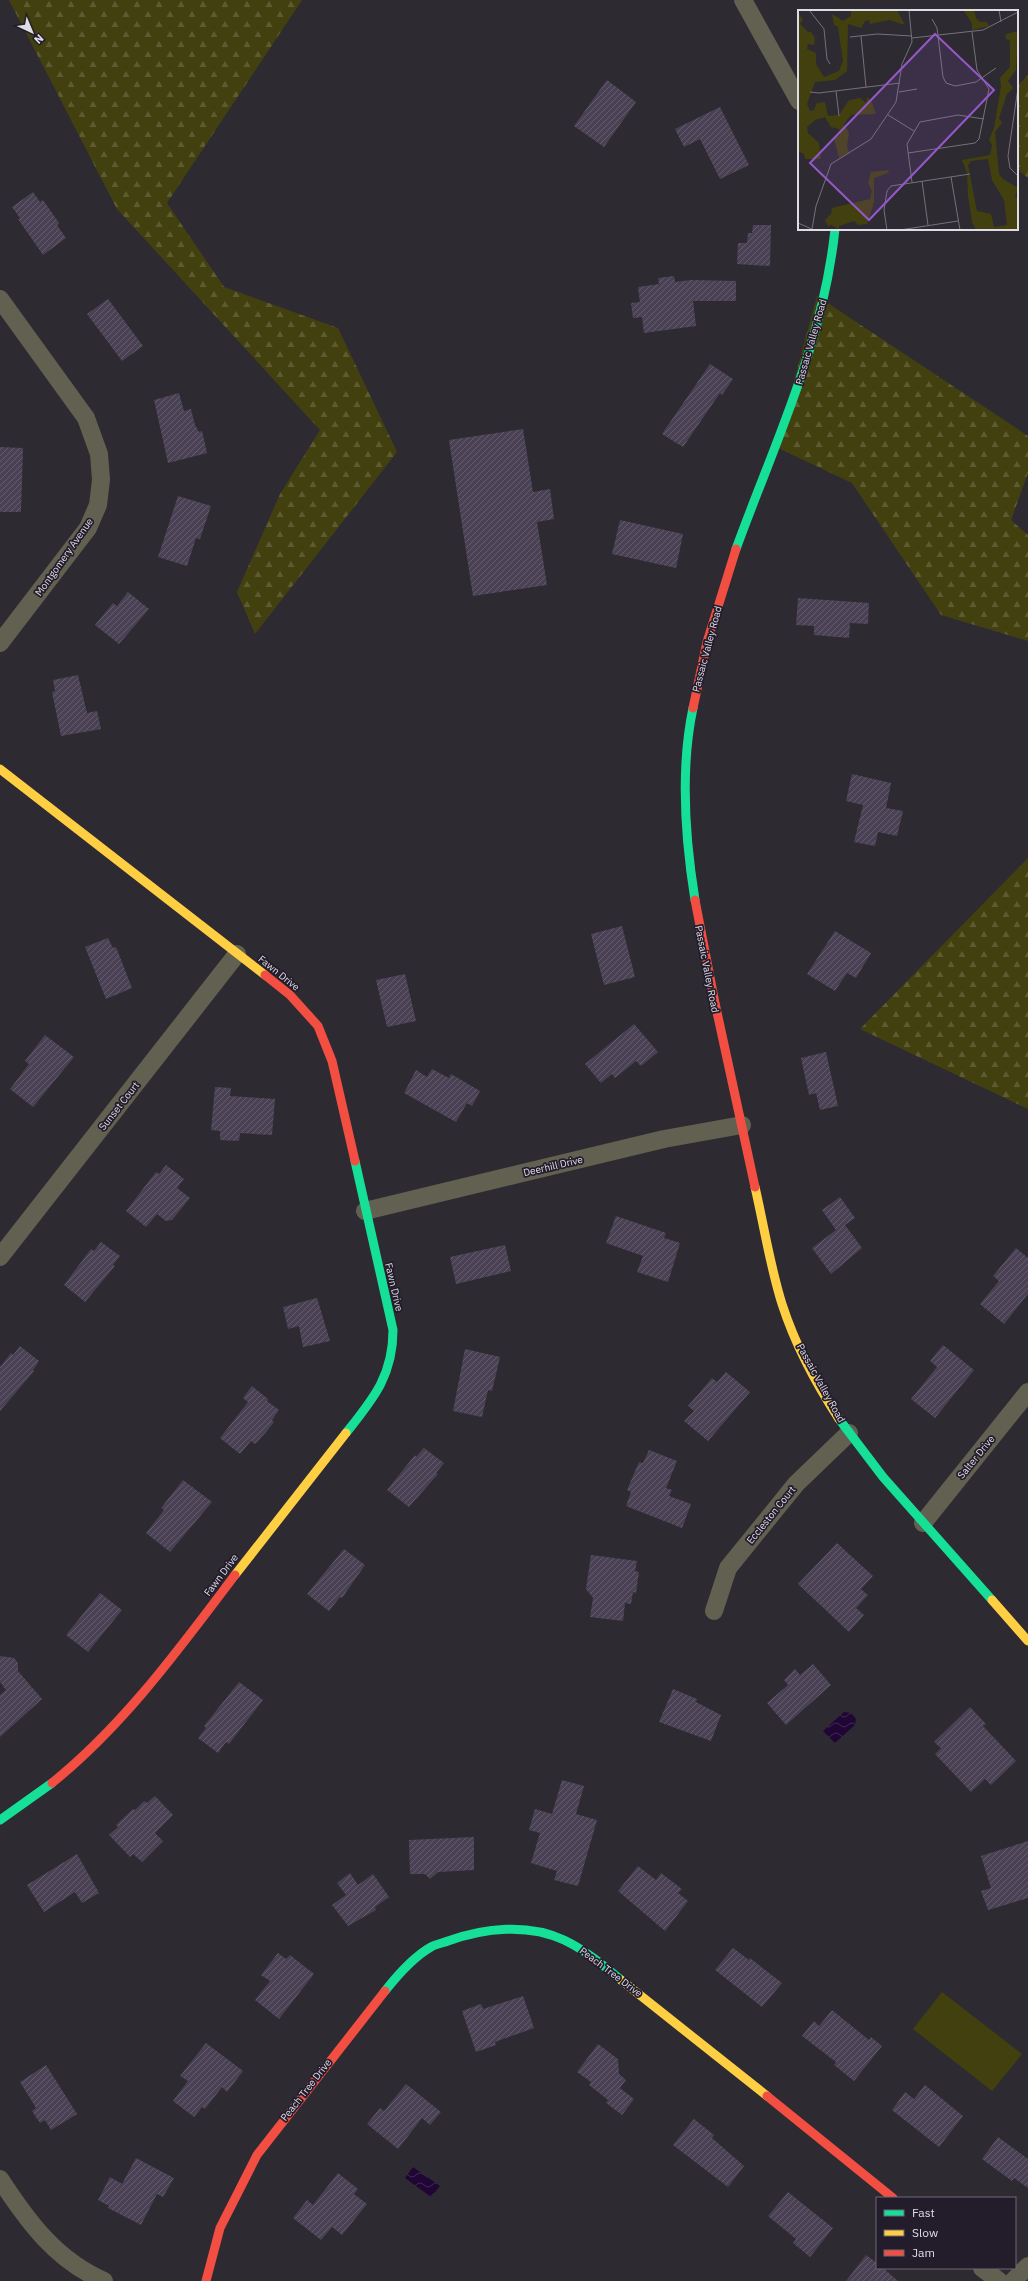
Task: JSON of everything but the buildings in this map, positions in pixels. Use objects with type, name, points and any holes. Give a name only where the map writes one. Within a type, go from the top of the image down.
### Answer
[{"type":"street","points":[[743,0],[798,98]]},
{"type":"street","name":"Passaic Valley Road","points":[[835,230],[833,256],[822,310],[794,399],[749,515],[718,605],[700,664],[691,710],[687,761],[687,812],[694,902],[716,1017],[784,1309],[804,1356],[828,1401],[849,1433],[880,1474],[1028,1642]]},
{"type":"street","name":"Montgomery Avenue","points":[[0,299],[86,418],[99,454],[101,480],[98,505],[88,528],[0,643]]},
{"type":"street","name":"Fawn Drive","points":[[0,769],[290,995],[310,1016],[324,1037],[332,1061],[393,1330],[390,1368],[386,1380],[203,1618],[110,1730],[67,1772],[18,1810],[0,1820]]},
{"type":"street","name":"Sunset Court","points":[[0,1257],[237,954]]},
{"type":"street","name":"Deerhill Drive","points":[[366,1211],[664,1139],[742,1125]]},
{"type":"street","name":"Salter Drive","points":[[923,1523],[1028,1392]]},
{"type":"street","name":"Eccleston Court","points":[[714,1611],[728,1568],[796,1484],[849,1433]]},
{"type":"street","name":"Peach Tree Drive","points":[[206,2281],[220,2228],[256,2155],[396,1978],[431,1947],[471,1934],[496,1929],[522,1930],[562,1939],[582,1949],[644,1997],[892,2197]]},
{"type":"street","points":[[0,2180],[24,2217],[59,2254],[80,2268],[104,2281]]},
{"type":"street","points":[[1013,2281],[1028,2266]]},
{"type":"street","points":[[983,2269],[999,2281]]},
{"type":"green space","points":[[9,0],[302,0],[167,203],[224,287],[338,328],[397,452],[255,634],[237,592],[280,494],[320,430],[117,209]]},
{"type":"green space","points":[[1028,75],[1028,178],[1018,170],[1018,85]]},
{"type":"green space","points":[[817,296],[1028,436],[1028,473],[1011,520],[1028,535],[1028,641],[941,615],[852,483],[776,447]]},
{"type":"green space","points":[[1028,858],[1028,1109],[860,1029]]},
{"type":"green space","points":[[942,1992],[1022,2054],[992,2091],[913,2029]]},
{"type":"water","points":[[844,1712],[851,1713],[856,1719],[855,1725],[835,1743],[823,1731]]},
{"type":"water","points":[[413,2167],[440,2186],[431,2197],[405,2178]]},
{"type":"traffic: fast","points":[[736,549],[796,392],[809,353],[829,271],[835,230]]},
{"type":"traffic: fast","points":[[693,708],[686,755],[685,804],[695,900]]},
{"type":"traffic: fast","points":[[346,1433],[373,1398],[380,1386],[389,1361],[393,1330],[355,1161]]},
{"type":"traffic: fast","points":[[839,1419],[883,1477],[992,1600]]},
{"type":"traffic: fast","points":[[0,1820],[52,1783]]},
{"type":"traffic: fast","points":[[385,1991],[412,1961],[433,1946],[476,1933],[506,1929],[536,1931],[564,1940],[587,1953],[621,1980]]},
{"type":"traffic: slow","points":[[0,769],[265,975]]},
{"type":"traffic: slow","points":[[755,1187],[774,1275],[787,1319],[822,1392],[839,1419]]},
{"type":"traffic: slow","points":[[235,1575],[346,1433]]},
{"type":"traffic: slow","points":[[992,1600],[1028,1641]]},
{"type":"traffic: slow","points":[[621,1980],[767,2096]]},
{"type":"traffic: jam","points":[[693,708],[707,642],[736,549]]},
{"type":"traffic: jam","points":[[695,900],[715,1003],[755,1187]]},
{"type":"traffic: jam","points":[[265,975],[290,995],[318,1026],[332,1061],[355,1161]]},
{"type":"traffic: jam","points":[[52,1783],[103,1736],[150,1685],[235,1575]]},
{"type":"traffic: jam","points":[[206,2281],[220,2228],[257,2155],[385,1991]]},
{"type":"traffic: jam","points":[[767,2096],[892,2197]]}]
